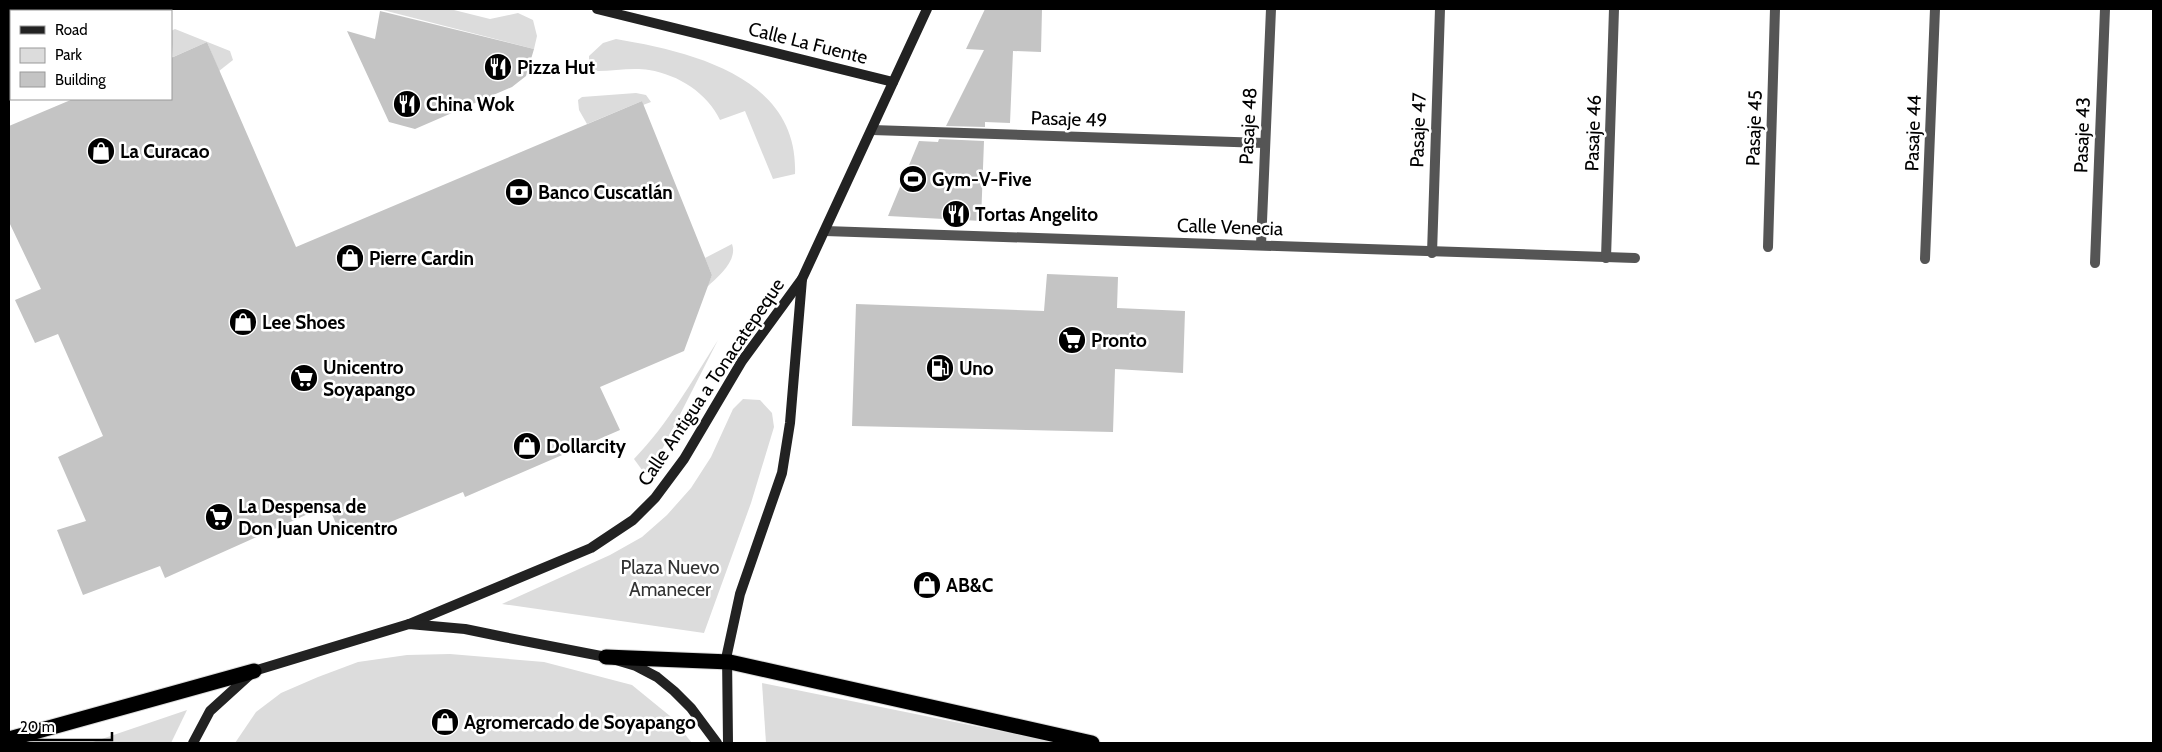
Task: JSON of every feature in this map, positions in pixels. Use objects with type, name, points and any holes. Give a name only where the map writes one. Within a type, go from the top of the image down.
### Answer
[{"type":"highway","points":[[606,657],[727,662],[1092,743]]},
{"type":"highway","points":[[9,739],[254,671]]},
{"type":"main road","name":"Calle La Fuente","points":[[597,9],[893,82]]},
{"type":"main road","name":"Calle Antigua a Tonacatepeque","points":[[254,671],[409,624],[591,548],[633,520],[654,498],[684,459],[742,361],[802,279],[927,9]]},
{"type":"main road","name":"Calle Antigua a Tonacatepeque","points":[[728,743],[727,662],[740,594],[782,473],[790,422],[802,279]]},
{"type":"main road","points":[[409,624],[465,629],[606,657],[636,666],[657,677],[691,708],[717,743]]},
{"type":"main road","points":[[193,743],[210,711],[254,671]]},
{"type":"street","name":"Pasaje 48","points":[[1261,245],[1271,9]]},
{"type":"street","name":"Pasaje 47","points":[[1432,253],[1440,9]]},
{"type":"street","name":"Pasaje 46","points":[[1606,258],[1614,9]]},
{"type":"street","name":"Pasaje 45","points":[[1768,248],[1775,9]]},
{"type":"street","name":"Pasaje 44","points":[[1925,259],[1935,9]]},
{"type":"street","name":"Pasaje 43","points":[[2095,263],[2105,9]]},
{"type":"street","name":"Pasaje 49","points":[[872,130],[1264,143]]},
{"type":"street","name":"Calle Venecia","points":[[824,232],[1261,245],[1432,253],[1635,258]]},
{"type":"green space","points":[[379,9],[450,9],[490,19],[518,13],[533,20],[537,36],[534,49]]},
{"type":"green space","points":[[175,29],[230,51],[233,60],[219,71],[207,42],[173,57],[172,30]]},
{"type":"green space","points":[[616,39],[677,52],[707,62],[736,75],[760,92],[779,114],[792,141],[795,174],[773,179],[745,111],[720,120],[700,94],[671,76],[643,69],[598,71],[592,69],[589,63],[589,56],[603,43]]},
{"type":"green space","points":[[636,93],[646,95],[651,102],[643,105],[642,101],[587,124],[579,110],[578,100],[582,97]]},
{"type":"green space","points":[[732,244],[733,250],[730,262],[722,273],[707,287],[712,275],[705,258]]},
{"type":"green space","points":[[718,340],[656,461],[645,474],[634,459],[669,417]]},
{"type":"green space","name":"Plaza Nuevo Amanecer","points":[[743,399],[760,400],[772,413],[774,427],[751,503],[704,633],[502,604],[610,555],[642,537],[667,515],[691,488],[711,457],[733,409]]},
{"type":"green space","points":[[450,654],[544,662],[632,685],[670,716],[692,743],[235,743],[256,712],[281,693],[318,677],[358,662],[407,655]]},
{"type":"green space","points":[[762,683],[1059,743],[766,743]]},
{"type":"green space","points":[[187,710],[171,743],[90,743]]},
{"type":"building","points":[[985,9],[1042,9],[1041,52],[1013,51],[1010,123],[985,122],[985,127],[946,126],[984,50],[966,49]]},
{"type":"building","points":[[380,11],[534,49],[526,76],[512,87],[415,129],[389,122],[347,31],[375,39]]},
{"type":"building","points":[[207,42],[296,247],[642,101],[712,275],[684,351],[600,387],[620,430],[465,497],[463,492],[354,537],[351,529],[340,533],[328,505],[165,578],[160,566],[83,595],[57,530],[86,521],[58,457],[103,436],[58,334],[35,343],[15,300],[41,289],[9,222],[9,126],[71,100],[172,100],[172,58]]},
{"type":"building","points":[[939,139],[984,141],[981,221],[888,216],[919,141],[938,142]]},
{"type":"building","points":[[1047,274],[1118,277],[1117,308],[1185,311],[1183,373],[1115,369],[1113,432],[852,426],[856,304],[1044,311]]},
{"type":"place","name":"Pizza Hut","points":[[498,67]]},
{"type":"place","name":"China Wok","points":[[407,104]]},
{"type":"place","name":"La Curacao","points":[[101,151]]},
{"type":"place","name":"Gym-V-Five","points":[[913,179]]},
{"type":"place","name":"Banco Cuscatlán","points":[[519,192]]},
{"type":"place","name":"Tortas Angelito","points":[[956,214]]},
{"type":"place","name":"Pierre Cardin","points":[[350,258]]},
{"type":"place","name":"Lee Shoes","points":[[243,322]]},
{"type":"place","name":"Pronto","points":[[1072,340]]},
{"type":"place","name":"Uno","points":[[940,368]]},
{"type":"place","name":"Unicentro Soyapango","points":[[304,378]]},
{"type":"place","name":"Dollarcity","points":[[527,446]]},
{"type":"place","name":"La Despensa de Don Juan Unicentro","points":[[219,517]]},
{"type":"place","name":"AB&C","points":[[927,585]]},
{"type":"place","name":"Agromercado de Soyapango","points":[[445,722]]}]
